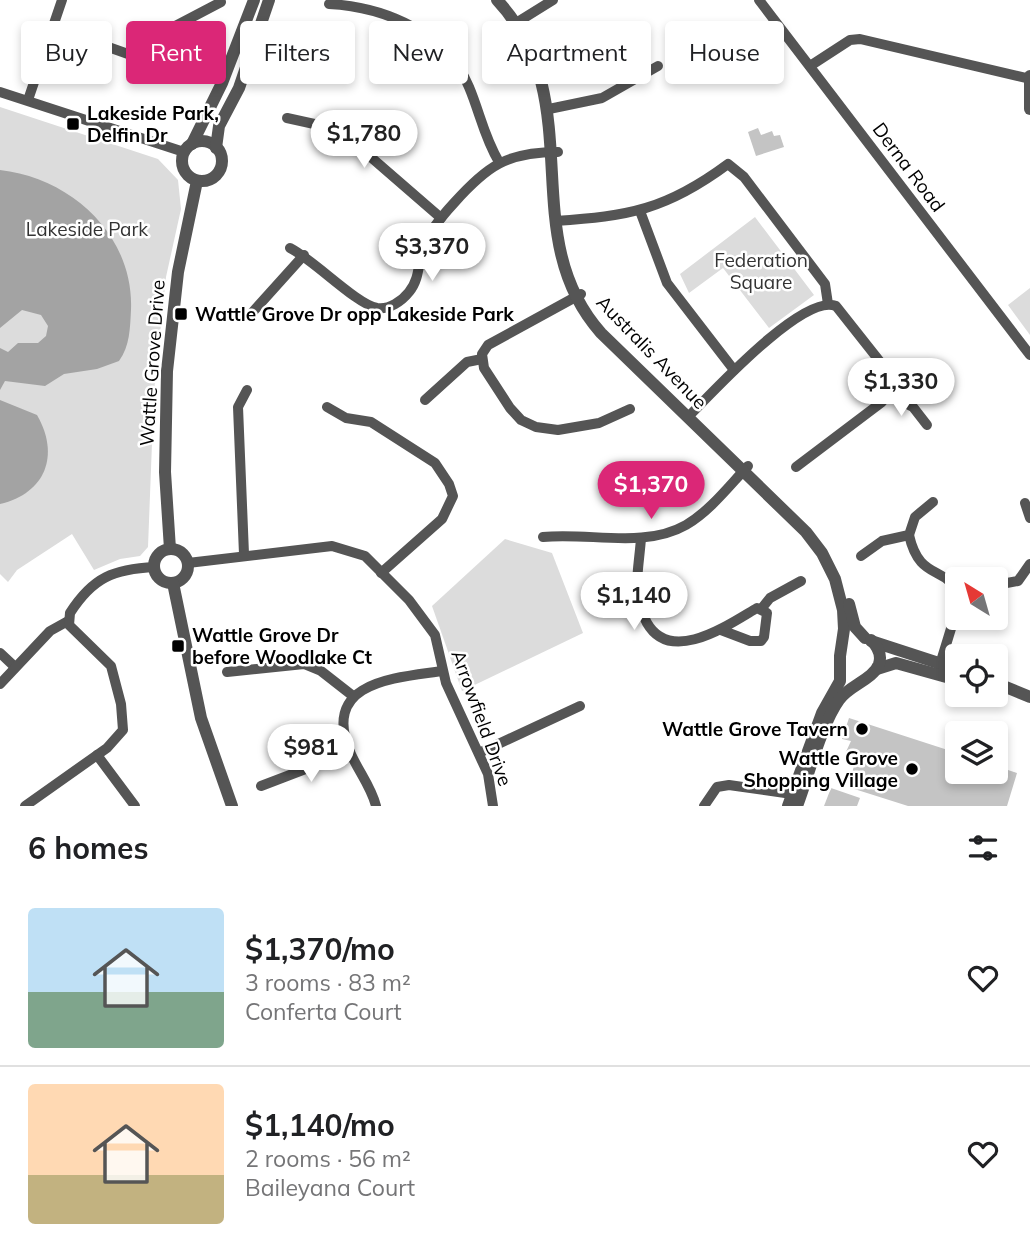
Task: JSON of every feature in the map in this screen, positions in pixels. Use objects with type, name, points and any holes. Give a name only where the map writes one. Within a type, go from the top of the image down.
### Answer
[{"type":"street","points":[[54,21],[62,0]]},
{"type":"street","points":[[254,0],[222,83],[188,148],[184,170],[197,181],[209,179],[219,171],[221,159],[216,148],[219,126],[239,88],[269,0]]},
{"type":"street","name":"Australis Avenue","points":[[497,0],[519,21]]},
{"type":"street","name":"Australis Avenue","points":[[506,0],[519,21]]},
{"type":"street","points":[[519,21],[553,0]]},
{"type":"street","name":"Derna Road","points":[[760,0],[1030,355]]},
{"type":"street","points":[[112,48],[128,54],[145,54],[162,33],[221,2]]},
{"type":"street","points":[[329,4],[349,5],[397,19],[439,45],[462,72],[482,132],[499,162]]},
{"type":"street","points":[[810,66],[850,40],[860,39],[1030,78],[1030,110]]},
{"type":"street","points":[[552,109],[612,94],[658,66]]},
{"type":"street","points":[[28,100],[33,84]]},
{"type":"street","name":"Australis Avenue","points":[[548,84],[559,220],[578,296],[690,415],[809,525],[827,547],[840,574],[855,627],[868,639]]},
{"type":"street","points":[[0,93],[188,148],[205,142],[216,148]]},
{"type":"street","points":[[287,118],[328,127],[349,138],[441,218]]},
{"type":"street","points":[[290,248],[304,255],[362,301],[375,308],[386,308],[410,291],[417,279],[424,245],[441,218],[474,181],[499,162],[530,152],[555,152]]},
{"type":"street","points":[[559,220],[610,218],[640,211],[689,190],[728,164],[744,177],[823,280],[828,304],[843,313],[889,373],[892,384],[889,394],[796,467]]},
{"type":"street","name":"Wattle Grove Drive","points":[[170,549],[165,447],[167,371],[178,272],[197,181]]},
{"type":"street","points":[[640,211],[667,283],[734,370]]},
{"type":"street","points":[[250,315],[304,255]]},
{"type":"street","points":[[482,359],[488,345],[578,296]]},
{"type":"street","points":[[690,415],[734,370],[807,312],[828,304]]},
{"type":"street","points":[[425,400],[467,362],[482,359]]},
{"type":"street","points":[[482,359],[510,408],[521,420],[536,427],[558,430],[599,423],[630,409]]},
{"type":"street","points":[[244,554],[239,407],[247,390]]},
{"type":"street","points":[[889,394],[913,407],[927,425]]},
{"type":"street","points":[[327,407],[346,418],[371,422],[435,463],[449,484],[453,496],[442,519],[381,573]]},
{"type":"street","points":[[543,537],[566,534],[641,538],[666,533],[693,520],[746,468]]},
{"type":"street","name":"Australis Avenue","points":[[746,468],[806,532],[827,560],[844,610],[839,685],[822,713],[795,800]]},
{"type":"street","points":[[933,502],[915,517],[909,535],[913,549],[926,569],[945,578]]},
{"type":"street","points":[[1025,503],[1030,518]]},
{"type":"street","points":[[861,556],[882,541],[909,535]]},
{"type":"street","points":[[641,538],[638,595],[646,621],[655,635],[674,642],[721,630],[762,608],[771,598],[801,581]]},
{"type":"street","name":"Arrowfield Drive","points":[[188,563],[244,554],[343,547],[365,556],[409,600],[435,635],[442,671],[480,753],[492,787],[493,806]]},
{"type":"street","points":[[170,549],[180,551],[188,563],[185,576],[173,583],[159,577],[155,567],[159,555],[170,549]]},
{"type":"street","points":[[1008,583],[1018,581],[1030,564]]},
{"type":"street","points":[[0,684],[50,631],[68,621],[74,606],[105,576],[126,569],[155,567]]},
{"type":"street","points":[[173,583],[201,718],[232,806]]},
{"type":"street","points":[[721,630],[750,641],[762,640],[767,615],[762,608]]},
{"type":"street","points":[[25,806],[97,755],[123,730],[121,704],[111,666],[68,621]]},
{"type":"street","points":[[938,668],[950,630]]},
{"type":"street","points":[[868,639],[880,653],[872,673]]},
{"type":"street","points":[[872,673],[850,675],[841,656],[848,641],[868,639],[945,672]]},
{"type":"street","points":[[0,653],[15,667]]},
{"type":"street","points":[[704,806],[717,788],[729,785],[795,800],[834,706],[848,689],[872,673],[896,663],[945,668]]},
{"type":"street","points":[[227,672],[304,664],[321,671],[353,696]]},
{"type":"street","points":[[376,806],[350,752],[345,725],[353,696],[378,681],[442,671]]},
{"type":"street","points":[[1008,687],[1030,695]]},
{"type":"street","points":[[1008,697],[1030,704]]},
{"type":"street","points":[[480,753],[580,706]]},
{"type":"street","points":[[261,786],[350,752]]},
{"type":"street","points":[[97,755],[135,806]]},
{"type":"green space","name":"Lakeside Park","points":[[0,107],[158,159],[178,180],[181,209],[166,277],[154,391],[148,547],[140,556],[120,559],[94,570],[72,534],[17,570],[8,582],[0,574]]},
{"type":"green space","name":"Federation Square","points":[[755,217],[814,295],[769,328],[723,268],[689,293],[680,274]]},
{"type":"green space","points":[[1030,288],[1030,335],[1008,305]]},
{"type":"green space","points":[[505,539],[552,553],[583,633],[462,691],[432,606]]},
{"type":"shaded area","points":[[0,170],[26,175],[73,198],[93,215],[110,235],[122,258],[129,283],[131,310],[127,343],[119,361],[97,369],[64,374],[45,386],[5,381],[0,390],[0,348],[8,352],[18,343],[38,343],[46,336],[48,326],[41,315],[22,310],[0,328]]},
{"type":"shaded area","points":[[0,400],[37,415],[44,430],[48,458],[38,482],[16,499],[0,504]]},
{"type":"building","points":[[758,128],[761,135],[772,131],[774,136],[780,135],[784,147],[756,156],[748,132]]},
{"type":"building","name":"Wattle Grove Shopping Village","points":[[849,718],[945,749],[945,784],[1008,784],[1008,770],[1017,773],[1007,806],[908,806],[848,787],[854,766],[845,754],[851,741],[842,739]]},
{"type":"building","points":[[831,788],[860,798],[857,806],[824,806]]},
{"type":"place","name":"Lakeside Park, Delfin Dr","points":[[73,124]]},
{"type":"place","name":"Wattle Grove Dr opp Lakeside Park","points":[[181,314]]},
{"type":"place","name":"Wattle Grove Dr before Woodlake Ct","points":[[178,646]]},
{"type":"place","name":"Wattle Grove Tavern","points":[[862,729]]},
{"type":"place","name":"Wattle Grove Shopping Village","points":[[912,769]]}]
